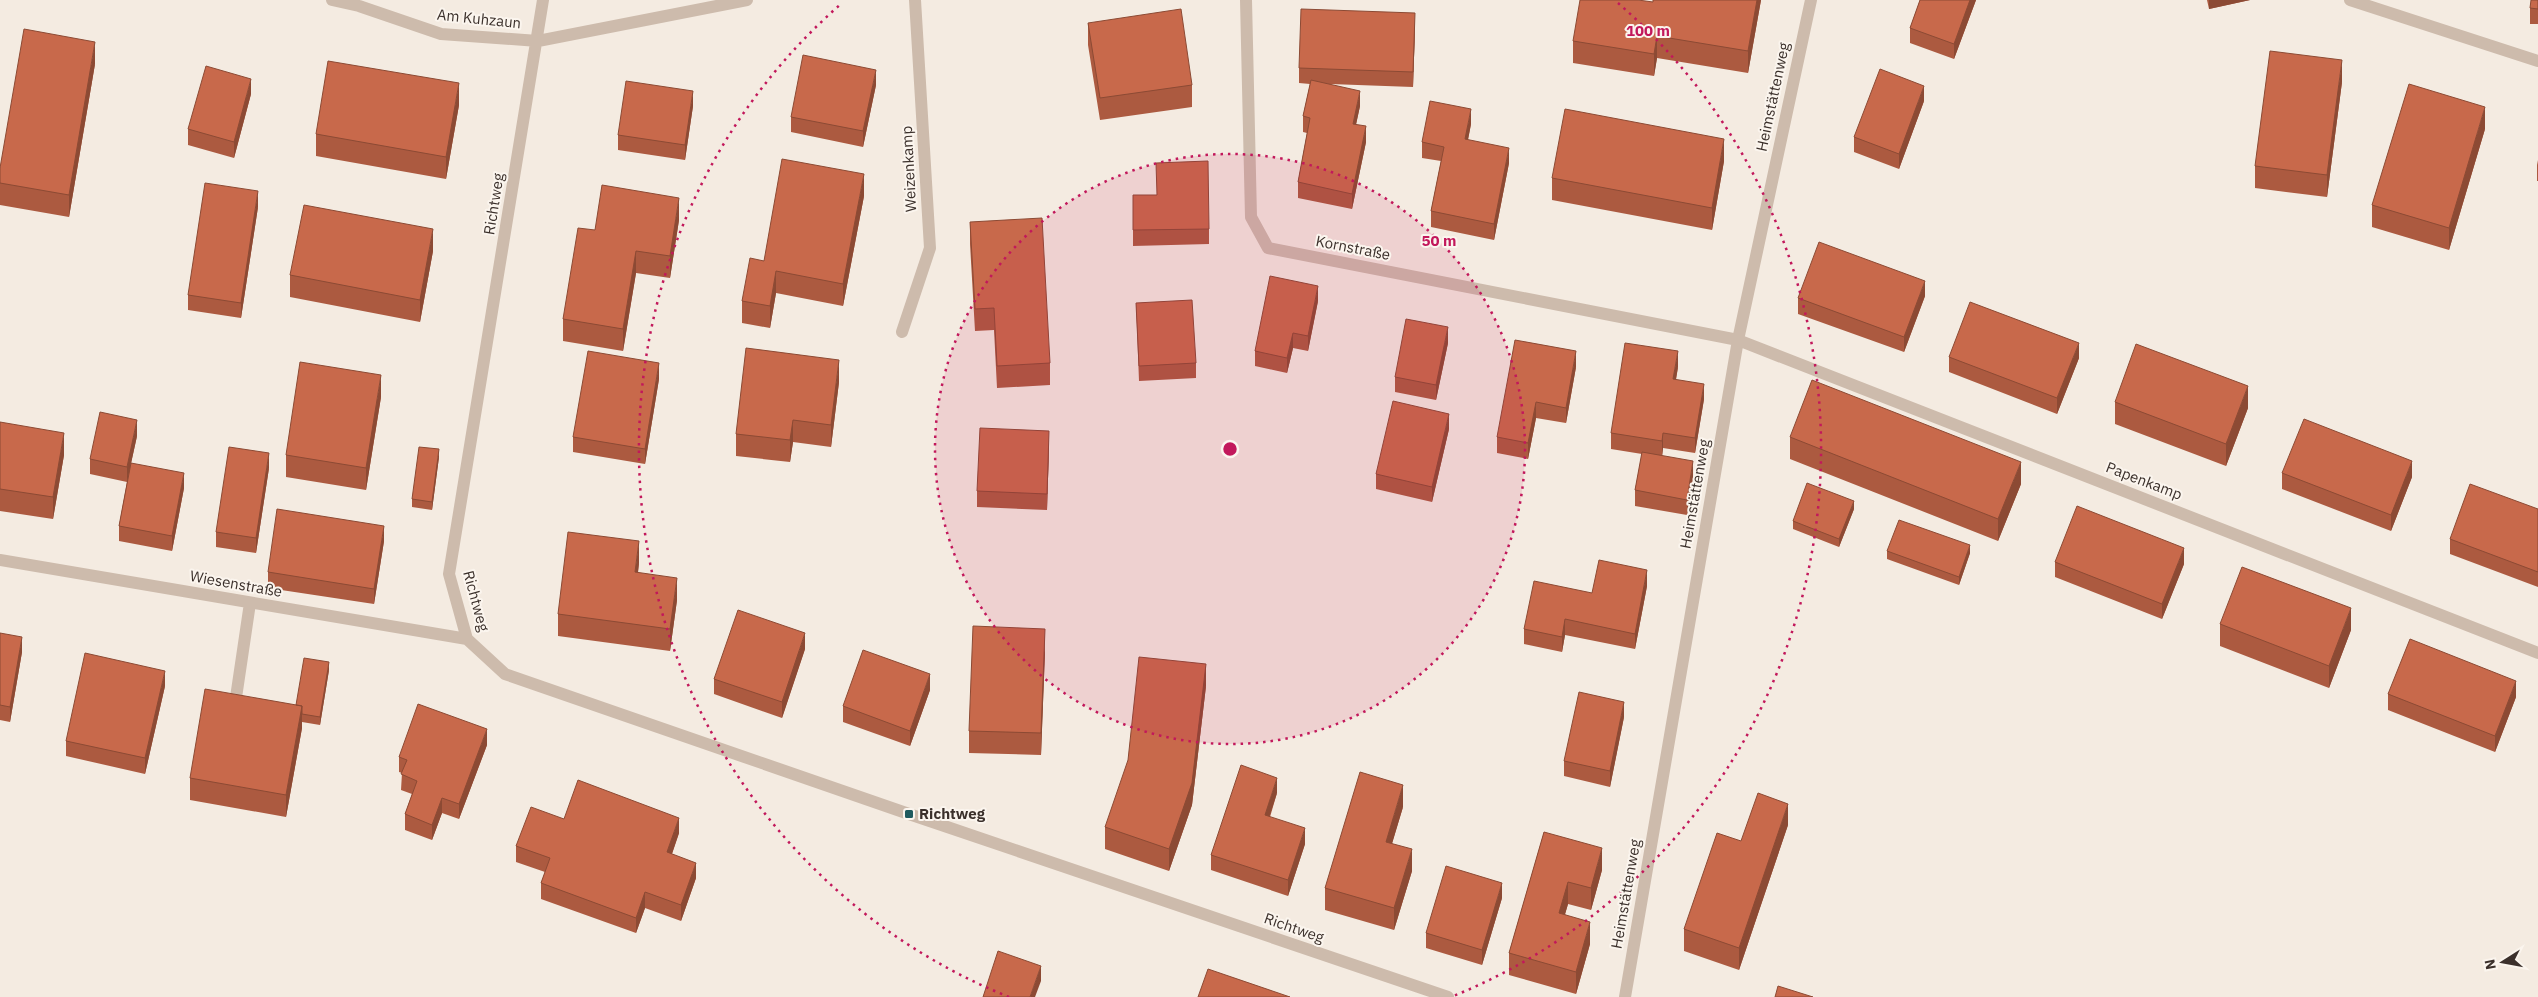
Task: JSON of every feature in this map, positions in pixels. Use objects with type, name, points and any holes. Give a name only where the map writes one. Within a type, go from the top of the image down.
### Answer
[{"type":"street","name":"Am Kuhzaun","points":[[332,0],[359,6],[441,34],[538,41],[747,0]]},
{"type":"street","name":"Richtweg","points":[[543,0],[538,41],[449,574],[467,639],[505,674],[909,814],[1448,997]]},
{"type":"street","name":"Weizenkamp","points":[[902,332],[930,248],[915,0]]},
{"type":"street","name":"Kornstraße","points":[[1246,0],[1251,217],[1268,248],[1738,340]]},
{"type":"street","name":"Heimstättenweg","points":[[1625,997],[1738,340],[1811,0]]},
{"type":"street","points":[[2350,0],[2538,60]]},
{"type":"street","name":"Papenkamp","points":[[1738,340],[2538,653]]},
{"type":"street","name":"Wiesenstraße","points":[[0,560],[467,639]]},
{"type":"street","points":[[234,711],[250,603]]},
{"type":"building","points":[[1580,0],[1638,0],[1653,2],[1653,0],[1757,0],[1748,51],[1657,36],[1654,54],[1573,41]]},
{"type":"building","points":[[1920,0],[1970,0],[1954,44],[1910,28]]},
{"type":"building","points":[[2531,0],[2538,0],[2538,9],[2530,8]]},
{"type":"building","points":[[1181,9],[1192,85],[1100,98],[1088,23]]},
{"type":"building","points":[[1301,9],[1415,13],[1413,72],[1299,68]]},
{"type":"building","points":[[24,29],[95,42],[69,195],[0,183],[0,168]]},
{"type":"building","points":[[2270,51],[2342,60],[2327,175],[2255,166]]},
{"type":"building","points":[[803,55],[876,70],[863,131],[791,117]]},
{"type":"building","points":[[328,61],[459,83],[446,157],[316,134]]},
{"type":"building","points":[[206,66],[251,79],[234,142],[188,129]]},
{"type":"building","points":[[1880,69],[1924,86],[1899,154],[1854,137]]},
{"type":"building","points":[[1311,80],[1360,91],[1353,124],[1366,126],[1352,194],[1298,182],[1310,118],[1303,116]]},
{"type":"building","points":[[626,81],[693,91],[685,145],[618,135]]},
{"type":"building","points":[[2409,84],[2485,107],[2449,228],[2372,205]]},
{"type":"building","points":[[1430,101],[1471,109],[1465,139],[1509,148],[1494,224],[1431,211],[1444,147],[1422,142]]},
{"type":"building","points":[[1565,109],[1724,139],[1712,208],[1552,178]]},
{"type":"building","points":[[782,159],[864,174],[843,284],[776,271],[770,306],[742,301],[750,258],[764,261]]},
{"type":"building","points":[[1208,161],[1209,229],[1133,230],[1133,195],[1157,195],[1156,163]]},
{"type":"building","points":[[205,183],[258,191],[241,303],[188,295]]},
{"type":"building","points":[[602,185],[679,198],[670,256],[636,251],[623,329],[563,319],[578,228],[595,230]]},
{"type":"building","points":[[304,205],[433,229],[420,300],[290,275]]},
{"type":"building","points":[[1042,218],[1050,363],[997,366],[994,308],[975,309],[970,222]]},
{"type":"building","points":[[1819,242],[1925,281],[1904,337],[1798,298]]},
{"type":"building","points":[[1270,276],[1318,286],[1308,336],[1293,333],[1287,358],[1255,351]]},
{"type":"building","points":[[1192,300],[1196,363],[1139,366],[1136,303]]},
{"type":"building","points":[[1970,302],[2079,343],[2057,398],[1949,357]]},
{"type":"building","points":[[1406,319],[1448,327],[1436,385],[1395,377]]},
{"type":"building","points":[[1515,340],[1576,351],[1566,408],[1536,402],[1528,443],[1497,437]]},
{"type":"building","points":[[1625,343],[1678,351],[1673,379],[1704,384],[1695,438],[1663,433],[1662,441],[1611,433]]},
{"type":"building","points":[[2136,344],[2248,386],[2226,444],[2115,402]]},
{"type":"building","points":[[746,348],[839,360],[831,425],[793,420],[790,440],[736,434]]},
{"type":"building","points":[[588,351],[659,363],[645,449],[573,437]]},
{"type":"building","points":[[300,362],[381,375],[366,468],[286,455]]},
{"type":"building","points":[[1812,380],[2021,462],[1998,519],[1790,437]]},
{"type":"building","points":[[1393,401],[1449,414],[1432,487],[1376,474]]},
{"type":"building","points":[[100,412],[137,420],[127,467],[90,459]]},
{"type":"building","points":[[2304,419],[2412,461],[2391,515],[2282,473]]},
{"type":"building","points":[[0,422],[64,433],[53,497],[0,489]]},
{"type":"building","points":[[980,428],[1049,431],[1047,494],[977,491]]},
{"type":"building","points":[[229,447],[269,453],[256,538],[216,532]]},
{"type":"building","points":[[419,447],[439,449],[432,502],[412,499]]},
{"type":"building","points":[[1642,452],[1693,461],[1687,500],[1635,490]]},
{"type":"building","points":[[131,463],[184,473],[172,536],[119,526]]},
{"type":"building","points":[[1807,483],[1854,501],[1839,539],[1793,521]]},
{"type":"building","points":[[2470,484],[2538,509],[2538,572],[2450,539]]},
{"type":"building","points":[[2077,506],[2184,548],[2162,604],[2055,562]]},
{"type":"building","points":[[277,509],[384,526],[374,589],[268,572]]},
{"type":"building","points":[[1899,520],[1970,545],[1959,577],[1887,551]]},
{"type":"building","points":[[568,532],[639,541],[635,572],[677,578],[670,629],[558,614]]},
{"type":"building","points":[[1599,560],[1647,570],[1635,634],[1565,619],[1562,637],[1524,629],[1534,581],[1592,593]]},
{"type":"building","points":[[2242,567],[2351,608],[2329,666],[2220,624]]},
{"type":"building","points":[[738,610],[805,633],[782,702],[714,679]]},
{"type":"building","points":[[973,626],[1045,629],[1041,733],[969,731]]},
{"type":"building","points":[[0,633],[22,637],[10,707],[0,705]]},
{"type":"building","points":[[2410,639],[2516,681],[2495,736],[2388,694]]},
{"type":"building","points":[[863,650],[930,674],[910,731],[843,706]]},
{"type":"building","points":[[85,653],[165,671],[145,758],[66,741]]},
{"type":"building","points":[[1139,657],[1206,664],[1192,783],[1169,849],[1105,827],[1128,760]]},
{"type":"building","points":[[304,658],[329,662],[320,717],[302,714],[302,706],[296,705]]},
{"type":"building","points":[[205,689],[302,706],[286,795],[190,778]]},
{"type":"building","points":[[1579,692],[1624,702],[1610,771],[1564,761]]},
{"type":"building","points":[[418,704],[487,729],[459,804],[442,798],[432,825],[405,814],[417,781],[401,774],[407,760],[399,757]]},
{"type":"building","points":[[1241,765],[1277,778],[1265,815],[1305,828],[1288,880],[1211,855]]},
{"type":"building","points":[[1360,772],[1403,785],[1386,842],[1412,849],[1394,908],[1325,888]]},
{"type":"building","points":[[578,780],[679,818],[667,852],[696,863],[681,905],[645,892],[636,918],[541,883],[550,858],[516,846],[531,807],[564,819]]},
{"type":"building","points":[[1758,793],[1788,804],[1739,948],[1684,929],[1717,833],[1741,841]]},
{"type":"building","points":[[1544,832],[1602,848],[1591,888],[1568,882],[1559,913],[1590,922],[1576,972],[1509,953]]},
{"type":"building","points":[[1446,866],[1502,883],[1482,950],[1426,933]]},
{"type":"building","points":[[998,951],[1041,966],[1030,997],[983,997]]},
{"type":"building","points":[[1208,969],[1290,997],[1198,997]]},
{"type":"building","points":[[1778,986],[1813,997],[1775,997]]},
{"type":"place","name":"Richtweg","points":[[909,814]]}]
